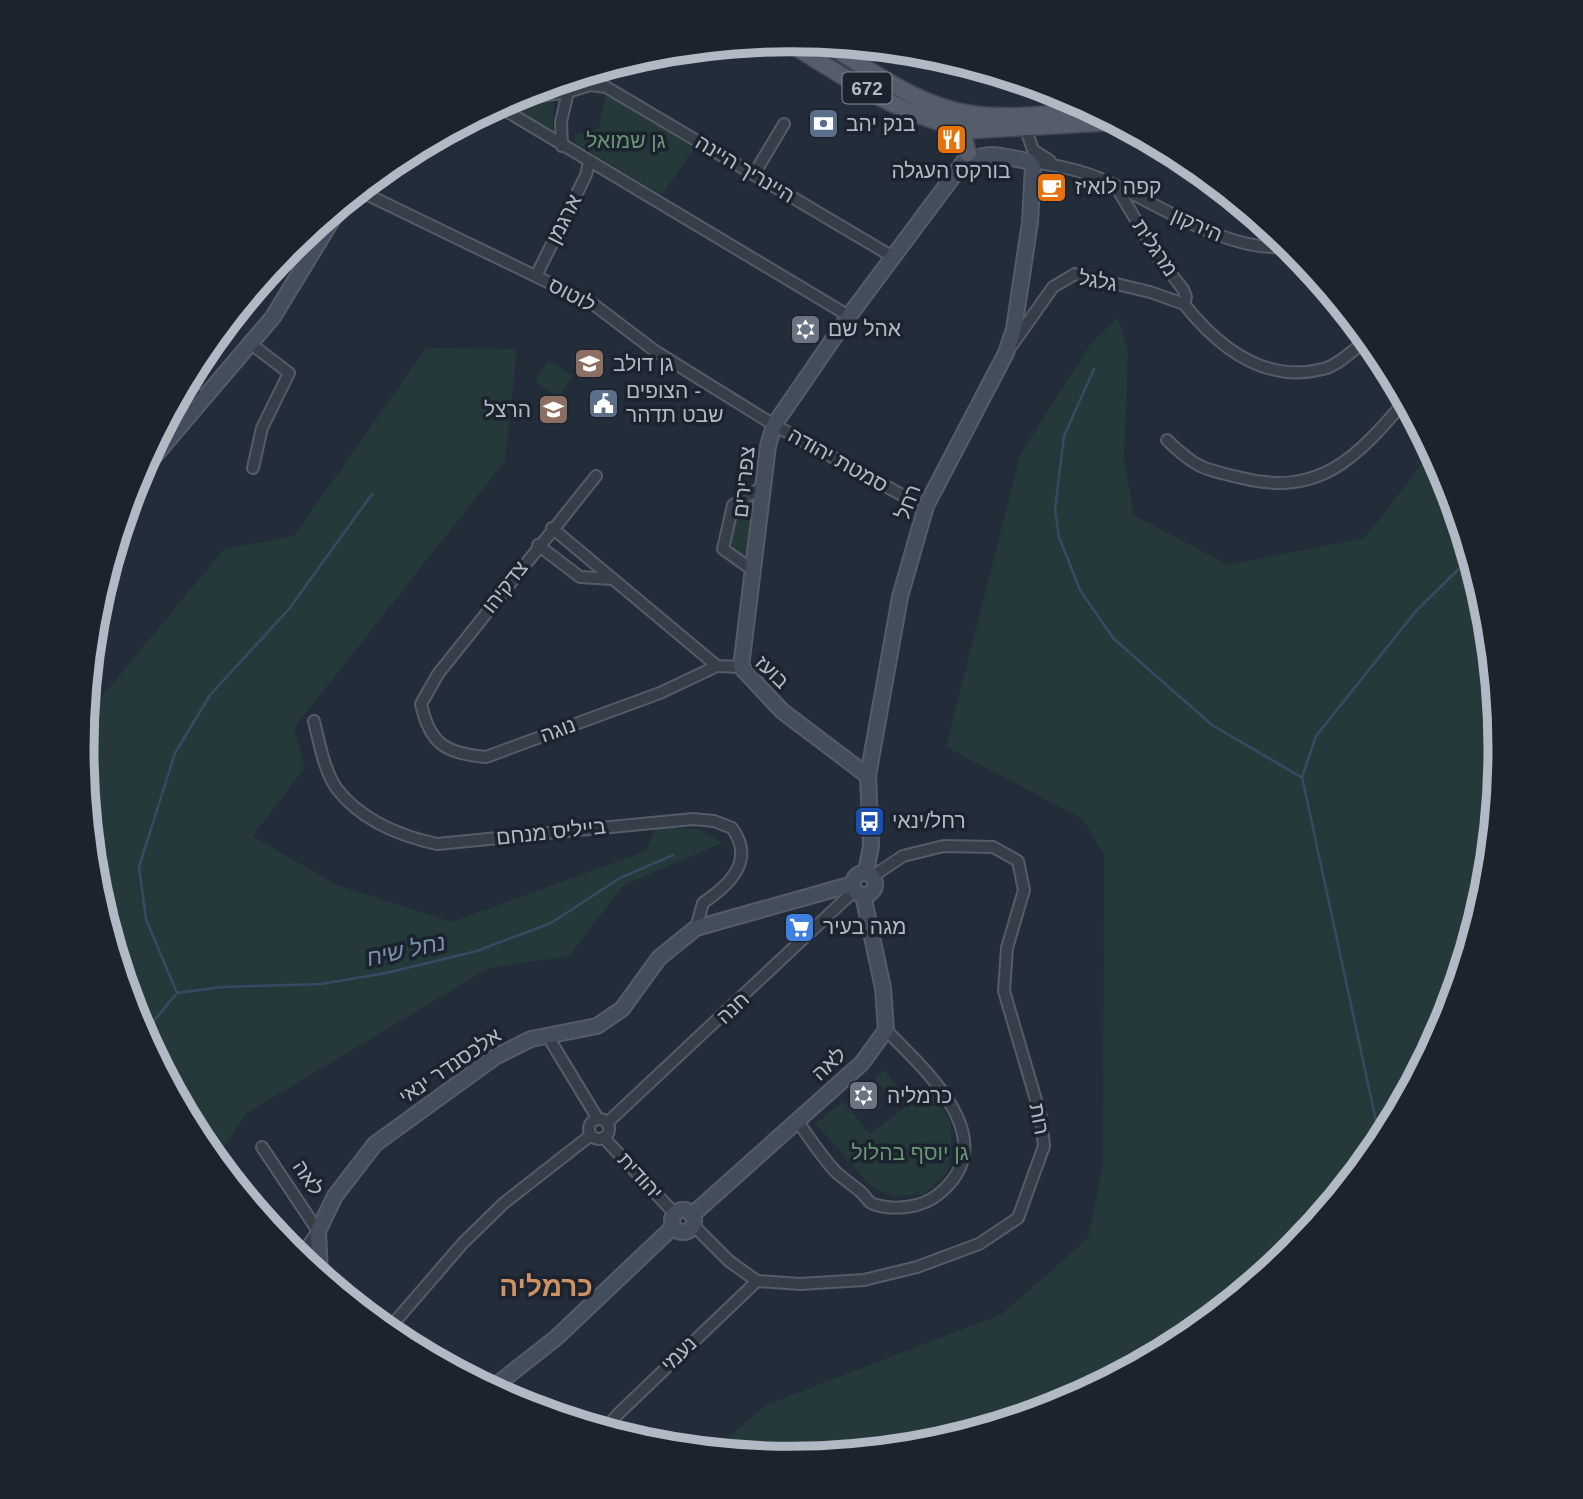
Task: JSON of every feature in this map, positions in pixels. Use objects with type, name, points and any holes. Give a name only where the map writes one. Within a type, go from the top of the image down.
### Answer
[{"type":"main road","name":"672","points":[[806,53],[905,110],[951,126],[980,124],[1063,108]]},
{"type":"main road","name":"672","points":[[846,55],[915,95],[980,124],[1026,127],[1098,123]]},
{"type":"main road","points":[[951,126],[963,135],[965,160]]},
{"type":"street","name":"היינריך היינה","points":[[594,81],[615,91],[893,257]]},
{"type":"street","name":"היינריך היינה","points":[[555,94],[568,92],[578,86]]},
{"type":"street","points":[[562,146],[561,122],[568,92]]},
{"type":"street","points":[[1059,125],[1069,111]]},
{"type":"street","points":[[509,113],[849,316]]},
{"type":"street","points":[[754,174],[784,124]]},
{"type":"street","points":[[980,124],[988,148],[997,156]]},
{"type":"street","name":"צפרירים","points":[[741,667],[768,446],[774,425],[849,316],[965,160],[980,124]]},
{"type":"street","points":[[1026,127],[1033,150],[1062,167]]},
{"type":"street","points":[[965,160],[978,155],[1028,161]]},
{"type":"street","name":"הירקון","points":[[1028,161],[1062,167],[1115,185],[1231,240],[1271,244]]},
{"type":"street","name":"רחל","points":[[869,874],[872,846],[868,775],[900,597],[926,506],[1006,353],[1019,306],[1030,222],[1034,170],[1028,161]]},
{"type":"street","name":"ארגמן","points":[[536,276],[586,176],[589,162]]},
{"type":"street","name":"מרגלית","points":[[1115,185],[1160,260],[1183,289],[1186,297],[1184,304],[1205,331],[1243,360],[1284,373],[1325,369],[1359,346]]},
{"type":"street","name":"לוטוס","points":[[369,195],[593,304],[654,351],[774,425]]},
{"type":"street","points":[[166,441],[251,344],[293,288],[323,234]]},
{"type":"street","name":"גלגל","points":[[1006,353],[1053,287],[1069,276],[1082,274],[1184,304]]},
{"type":"street","points":[[251,344],[289,373],[262,428],[253,468]]},
{"type":"street","points":[[194,392],[201,398]]},
{"type":"street","points":[[1167,440],[1193,465],[1268,485],[1304,482],[1341,466],[1368,444],[1399,408]]},
{"type":"street","name":"סמטת יהודה","points":[[774,425],[902,495]]},
{"type":"street","name":"צדקיהו","points":[[421,704],[438,674],[538,545],[596,476]]},
{"type":"street","points":[[754,571],[723,549],[733,505],[764,486]]},
{"type":"street","points":[[552,528],[717,666]]},
{"type":"street","points":[[538,545],[580,577],[613,579]]},
{"type":"street","name":"בועז","points":[[717,666],[741,667],[782,711],[868,775]]},
{"type":"street","name":"נוגה","points":[[421,704],[426,726],[434,739],[457,754],[486,757],[660,693],[717,666]]},
{"type":"street","name":"בייליס מנחם","points":[[314,721],[336,788],[369,818],[406,837],[437,844],[693,819],[714,821],[732,828],[741,847],[741,867],[728,885],[703,902],[696,928]]},
{"type":"street","name":"רות","points":[[757,1281],[800,1284],[864,1280],[917,1267],[979,1244],[1018,1218],[1044,1146],[1041,1116],[1004,991],[1007,948],[1024,891],[1018,861],[993,847],[944,846],[903,856],[869,874]]},
{"type":"street","points":[[798,1122],[835,1171],[871,1204],[917,1206],[937,1196],[957,1178],[964,1157],[960,1129],[951,1103],[940,1085],[886,1030],[883,988],[857,890],[858,874],[869,874]]},
{"type":"street","name":"אלכסנדר ינאי","points":[[306,1248],[318,1231],[335,1196],[375,1144],[495,1057],[547,1035],[597,1026],[622,1010],[660,958],[696,928],[857,890]]},
{"type":"street","name":"חנה","points":[[603,1121],[857,890]]},
{"type":"street","name":"לאה","points":[[692,1220],[863,1063],[886,1030]]},
{"type":"street","points":[[547,1035],[609,1130],[604,1138],[596,1139],[591,1135],[589,1126],[603,1121]]},
{"type":"street","points":[[395,1322],[463,1243],[504,1203],[591,1135]]},
{"type":"street","name":"יהודית","points":[[604,1138],[674,1220]]},
{"type":"street","name":"לאה","points":[[262,1147],[318,1231],[319,1262]]},
{"type":"street","points":[[500,1382],[556,1338],[684,1210],[729,1261],[757,1281]]},
{"type":"street","name":"נעמי","points":[[611,1423],[626,1405],[757,1281]]},
{"type":"green space","name":"גן שמואל","points":[[606,95],[694,148],[662,195],[576,143],[574,135],[599,128]]},
{"type":"green space","points":[[553,101],[553,132],[550,134],[547,128],[516,110],[532,103]]},
{"type":"green space","points":[[1118,317],[1128,351],[1124,459],[1134,515],[1228,565],[1365,538],[1425,459],[1452,525],[1465,569],[1483,659],[1487,704],[1487,795],[1483,840],[1465,930],[1452,974],[1417,1058],[1371,1137],[1344,1174],[1316,1209],[1251,1274],[1179,1329],[1100,1375],[1016,1410],[972,1423],[882,1441],[837,1445],[722,1443],[766,1405],[1002,1314],[1088,1238],[1103,1165],[1104,855],[1083,819],[946,747],[1020,455],[1091,343]]},
{"type":"green space","points":[[426,348],[517,349],[505,461],[294,728],[305,768],[252,836],[337,885],[452,922],[646,851],[656,827],[699,829],[722,843],[624,885],[569,956],[489,968],[247,1113],[222,1150],[166,1058],[131,974],[118,930],[100,840],[94,750],[96,704],[224,549],[294,536]]},
{"type":"green space","points":[[548,360],[573,376],[559,397],[535,382]]},
{"type":"green space","points":[[756,499],[747,557],[730,545],[739,509]]},
{"type":"green space","points":[[884,1070],[902,1093],[892,1101],[874,1078]]},
{"type":"green space","name":"גן יוסף בהלול","points":[[930,1088],[951,1123],[951,1154],[946,1174],[924,1194],[893,1196],[872,1187],[816,1124],[843,1101],[870,1134]]},
{"type":"waterway","points":[[1094,369],[1064,436],[1055,510],[1059,537],[1080,590],[1113,638],[1212,725],[1301,777]]},
{"type":"waterway","points":[[177,993],[146,919],[139,867],[175,753],[210,695],[289,609],[372,494]]},
{"type":"waterway","points":[[1377,1127],[1302,777],[1316,736],[1416,611],[1464,564]]},
{"type":"waterway","name":"נחל שיח","points":[[151,1024],[177,993],[222,987],[321,984],[386,973],[477,951],[551,923],[620,878],[673,855]]},
{"type":"place","name":"בנק יהב","points":[[823,124]]},
{"type":"place","name":"בורקס העגלה","points":[[951,139]]},
{"type":"place","name":"קפה לואיז","points":[[1052,187]]},
{"type":"place","name":"אהל שם","points":[[805,329]]},
{"type":"place","name":"גן דולב","points":[[590,364]]},
{"type":"place","name":"הצופים - שבט תדהר","points":[[603,403]]},
{"type":"place","name":"הרצל","points":[[554,410]]},
{"type":"place","name":"רחל/ינאי","points":[[869,821]]},
{"type":"place","name":"מגה בעיר","points":[[800,927]]},
{"type":"place","name":"כרמליה","points":[[864,1096]]},
{"type":"district","name":"כרמליה","points":[[546,1286]]}]
